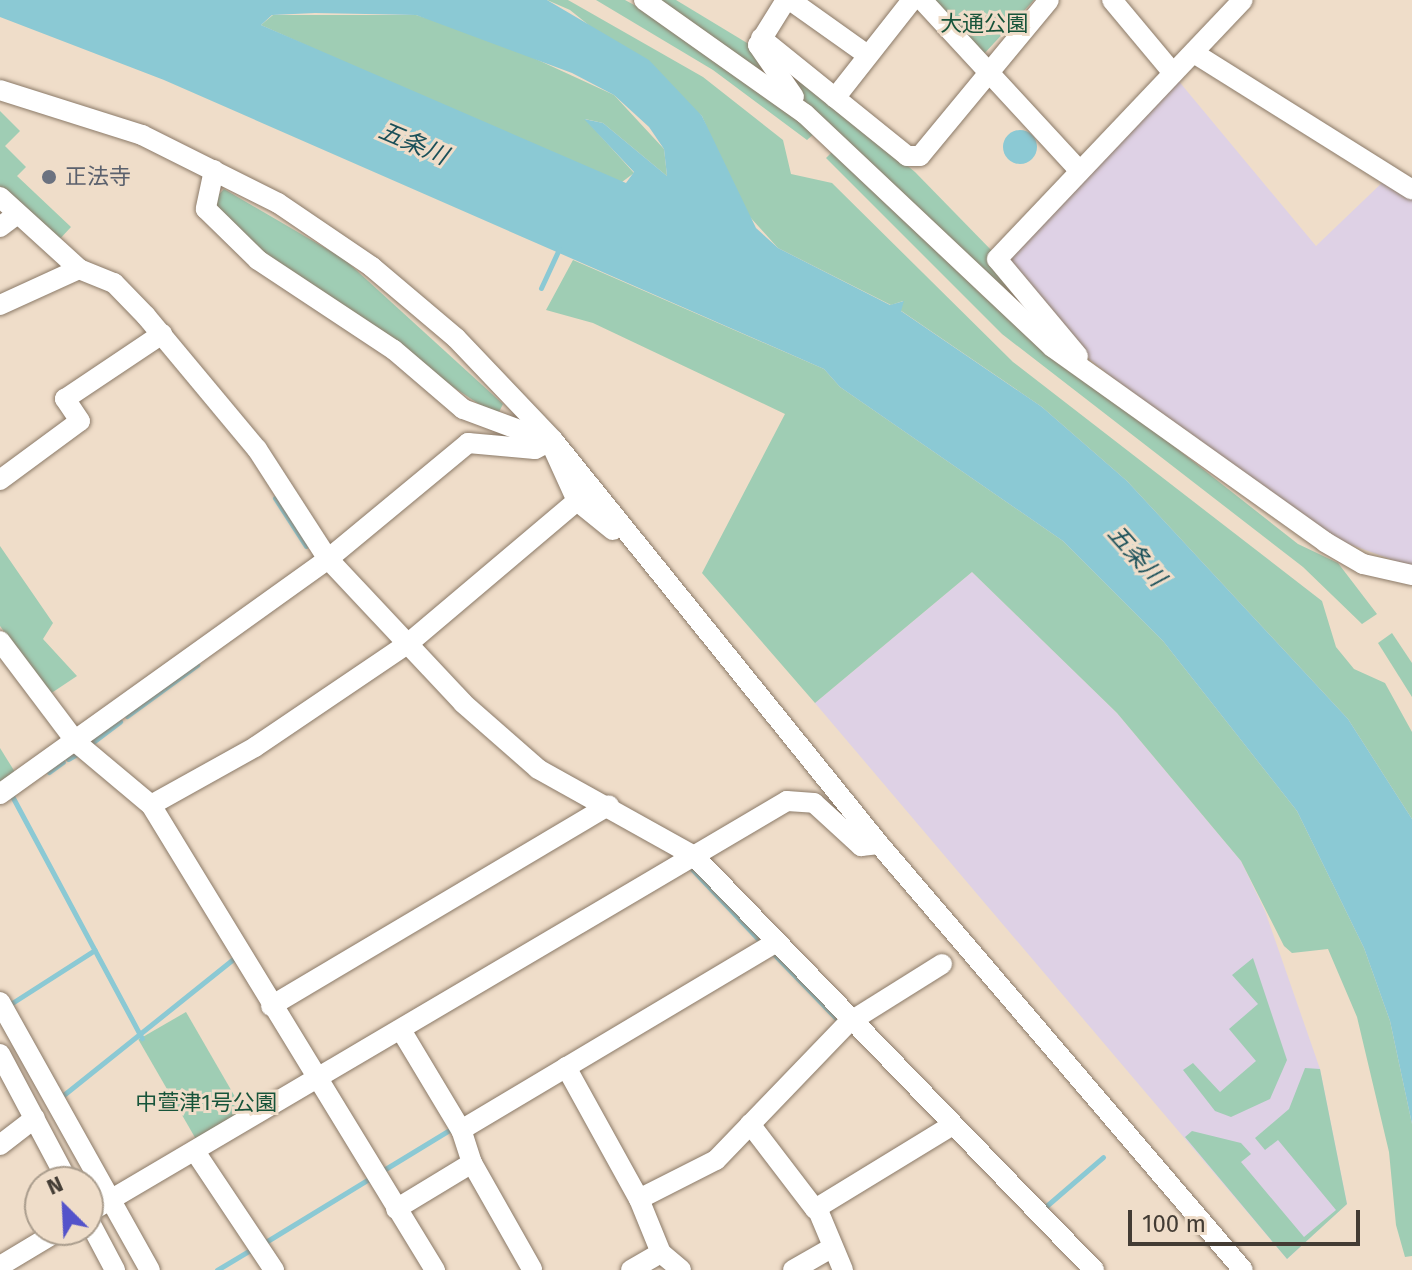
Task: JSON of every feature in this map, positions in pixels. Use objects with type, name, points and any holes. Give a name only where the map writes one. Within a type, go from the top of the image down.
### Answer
[{"type":"street","points":[[644,0],[805,114],[993,296],[1091,371],[1325,542],[1363,564],[1412,575]]},
{"type":"street","points":[[805,114],[758,45],[788,0],[866,54]]},
{"type":"street","points":[[835,98],[866,54],[912,0]]},
{"type":"street","points":[[922,0],[1079,170]]},
{"type":"street","points":[[761,38],[907,156],[920,156],[1049,0]]},
{"type":"street","points":[[1112,0],[1173,73]]},
{"type":"street","points":[[1091,371],[997,259],[1243,0]]},
{"type":"street","points":[[1194,53],[1412,190]]},
{"type":"street","points":[[0,90],[76,110],[214,170],[372,267],[456,338],[553,440],[879,844],[1243,1270]]},
{"type":"street","points":[[214,170],[206,209],[303,296],[394,350],[463,409],[553,440]]},
{"type":"street","points":[[0,197],[8,221],[79,269],[114,283],[162,334],[257,449],[328,559],[410,642],[463,703],[538,769],[609,805],[694,856],[848,1023],[1094,1270]]},
{"type":"street","points":[[0,305],[79,269]]},
{"type":"street","points":[[0,480],[80,421],[65,399],[162,334]]},
{"type":"street","points":[[553,440],[554,461],[577,501],[628,534]]},
{"type":"street","points":[[0,794],[77,743],[328,559],[468,443],[535,449],[553,440]]},
{"type":"street","points":[[151,805],[255,747],[410,642],[577,501]]},
{"type":"street","points":[[0,641],[77,743],[151,805],[314,1082],[435,1270]]},
{"type":"street","points":[[104,1204],[196,1153],[694,856],[800,799],[861,846],[879,844]]},
{"type":"street","points":[[271,1006],[609,805]]},
{"type":"street","points":[[461,1130],[776,942]]},
{"type":"street","points":[[639,1199],[716,1160],[848,1023],[942,964]]},
{"type":"street","points":[[0,1002],[150,1270]]},
{"type":"street","points":[[401,1030],[461,1130],[472,1163],[532,1270]]},
{"type":"street","points":[[0,1054],[60,1166]]},
{"type":"street","points":[[566,1067],[639,1199],[661,1253],[681,1270]]},
{"type":"street","points":[[0,1145],[35,1118]]},
{"type":"street","points":[[750,1124],[817,1208],[843,1270]]},
{"type":"street","points":[[817,1208],[951,1126]]},
{"type":"street","points":[[196,1153],[274,1270]]},
{"type":"street","points":[[396,1209],[472,1163]]},
{"type":"street","points":[[0,1266],[33,1246]]},
{"type":"street","points":[[102,1246],[115,1270]]},
{"type":"street","points":[[793,1270],[833,1247]]},
{"type":"street","points":[[631,1270],[661,1253]]},
{"type":"shaded area","points":[[1177,79],[1316,246],[1388,177],[1412,194],[1412,567],[1327,536],[1185,438],[1075,347],[1010,266],[1010,251]]},
{"type":"shaded area","points":[[972,572],[1117,713],[1241,861],[1265,911],[1320,1069],[1347,1204],[1287,1259],[815,703]]},
{"type":"green space","points":[[547,0],[568,0],[703,77],[783,140],[791,174],[832,183],[1013,362],[1322,601],[1336,647],[1354,669],[1385,683],[1412,732],[1412,819],[1348,719],[1127,481],[1042,407],[900,310],[903,301],[891,305],[778,248],[740,206],[702,116],[570,10]]},
{"type":"green space","points":[[596,0],[625,0],[660,19],[817,131],[807,140],[713,70]]},
{"type":"green space","points":[[655,0],[676,0],[752,46],[787,93]]},
{"type":"green space","name":"大通公園","points":[[929,0],[1034,0],[982,56]]},
{"type":"green space","points":[[273,15],[416,15],[490,38],[614,95],[664,149],[667,176],[603,123],[585,119],[634,173],[618,185],[261,25]]},
{"type":"green space","points":[[769,52],[915,172],[994,253],[1058,344],[809,108]]},
{"type":"green space","points":[[0,111],[20,131],[5,146],[26,167],[17,176],[71,227],[57,242],[0,186]]},
{"type":"green space","points":[[836,148],[983,296],[1298,544],[1338,563],[1377,614],[1362,624],[1303,567],[1002,334],[826,158]]},
{"type":"green space","points":[[224,189],[344,259],[503,404],[497,416],[269,265],[209,205]]},
{"type":"green space","points":[[573,260],[824,369],[840,387],[1063,541],[1163,641],[1297,811],[1364,948],[1390,1021],[1412,1124],[1412,1256],[1405,1257],[1396,1225],[1389,1152],[1357,1017],[1328,949],[1292,953],[1284,946],[1241,861],[1117,713],[972,572],[815,703],[702,573],[785,414],[593,323],[546,310]]},
{"type":"green space","points":[[0,546],[53,623],[43,639],[77,676],[50,694],[0,626]]},
{"type":"green space","points":[[1392,633],[1412,663],[1412,697],[1378,643]]},
{"type":"green space","points":[[0,748],[18,777],[0,788]]},
{"type":"green space","points":[[1253,958],[1287,1060],[1270,1099],[1231,1117],[1215,1111],[1183,1070],[1193,1063],[1220,1092],[1256,1061],[1229,1029],[1258,1004],[1232,975]]},
{"type":"green space","name":"中萱津1号公園","points":[[186,1012],[244,1113],[197,1141],[138,1040]]},
{"type":"green space","points":[[1305,1068],[1320,1069],[1347,1204],[1287,1259],[1185,1137],[1192,1131],[1241,1143],[1251,1154],[1241,1162],[1304,1237],[1336,1210],[1278,1140],[1265,1150],[1255,1138],[1289,1109]]},
{"type":"water","name":"五条川","points":[[0,0],[547,0],[649,60],[702,116],[756,228],[778,248],[890,305],[904,301],[901,311],[1042,407],[1127,481],[1348,719],[1412,819],[1412,1124],[1390,1021],[1364,948],[1297,811],[1163,641],[1063,541],[840,387],[824,369],[164,80],[0,17]],"holes":[[[272,15],[416,15],[572,73],[614,95],[649,127],[664,149],[667,176],[603,123],[584,119],[634,172],[626,183],[261,25]]]},
{"type":"water","points":[[1020,130],[1032,135],[1037,147],[1032,159],[1020,164],[1008,159],[1003,147],[1008,135]]},
{"type":"waterway","points":[[541,288],[559,249]]},
{"type":"waterway","points":[[275,498],[306,546]]},
{"type":"waterway","points":[[127,716],[197,665]]},
{"type":"waterway","points":[[89,745],[120,722]]},
{"type":"waterway","points":[[68,759],[80,752]]},
{"type":"waterway","points":[[49,772],[63,762]]},
{"type":"waterway","points":[[12,796],[142,1038]]},
{"type":"waterway","points":[[691,868],[762,943]]},
{"type":"waterway","points":[[12,1003],[95,950]]},
{"type":"waterway","points":[[772,952],[838,1020]]},
{"type":"waterway","points":[[61,1097],[233,959]]},
{"type":"waterway","points":[[382,1171],[451,1129]]},
{"type":"waterway","points":[[1044,1208],[1103,1157]]},
{"type":"waterway","points":[[264,1243],[369,1179]]},
{"type":"waterway","points":[[217,1270],[252,1249]]},
{"type":"place","name":"正法寺","points":[[49,177]]}]
